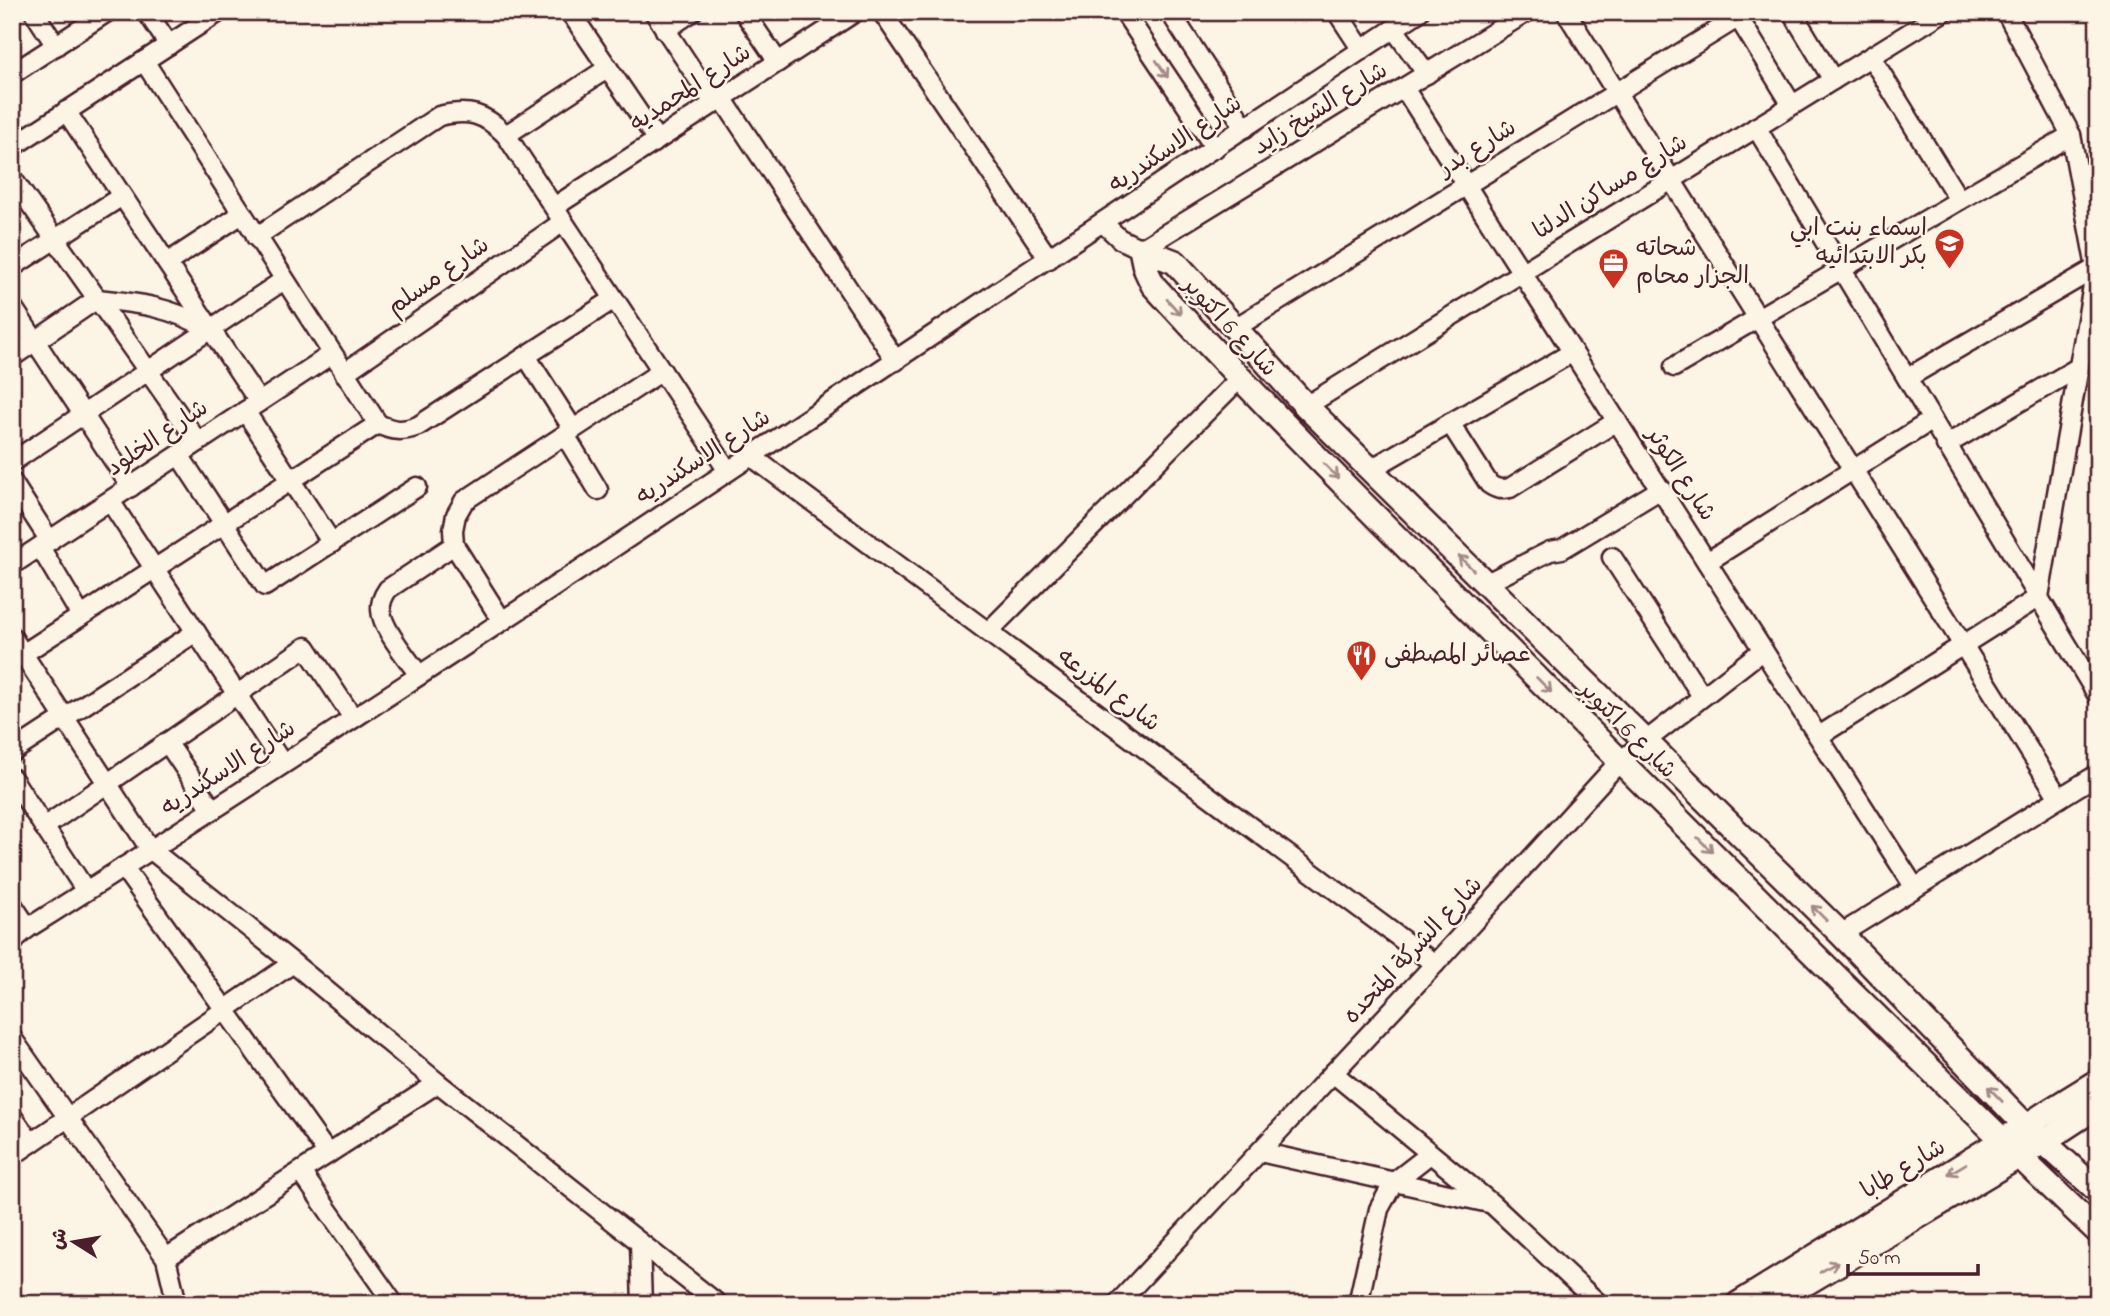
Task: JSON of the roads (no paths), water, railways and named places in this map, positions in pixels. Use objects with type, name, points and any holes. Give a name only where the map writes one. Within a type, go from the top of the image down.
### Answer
[{"type":"street","points":[[34,12],[56,46]]},
{"type":"street","points":[[12,74],[107,12]]},
{"type":"street","points":[[147,12],[169,45]]},
{"type":"street","points":[[12,147],[219,12]]},
{"type":"street","points":[[570,12],[657,140]]},
{"type":"street","points":[[654,12],[896,361]]},
{"type":"street","points":[[665,30],[692,12]]},
{"type":"street","points":[[744,12],[778,62]]},
{"type":"street","points":[[882,12],[1049,259]]},
{"type":"street","points":[[1124,12],[1215,148]]},
{"type":"street","points":[[1170,12],[1245,128]]},
{"type":"street","points":[[1337,12],[1362,50]]},
{"type":"street","name":"شارع الاسكندريه","points":[[16,937],[502,621],[1419,12]]},
{"type":"street","name":"شارع الشيخ زايد","points":[[1142,249],[1527,12]]},
{"type":"street","points":[[1566,12],[2059,798]]},
{"type":"street","points":[[1792,12],[1833,80]]},
{"type":"street","name":"شارع مساكن الدلتا","points":[[1306,406],[1943,12]]},
{"type":"street","points":[[1819,736],[2039,597],[2096,268],[2071,135],[2006,12]]},
{"type":"street","name":"شارع المحمديه","points":[[558,215],[657,140],[849,14]]},
{"type":"street","points":[[1740,14],[1792,105]]},
{"type":"street","name":"شارع بدر","points":[[1235,328],[1740,14]]},
{"type":"street","points":[[1394,29],[1427,74]]},
{"type":"street","points":[[1871,57],[1959,201]]},
{"type":"street","points":[[144,61],[378,424],[390,430],[404,431],[418,426],[614,299]]},
{"type":"street","points":[[506,135],[608,68]]},
{"type":"street","name":"شارع الكوثر","points":[[1404,88],[1915,888]]},
{"type":"street","points":[[66,111],[210,329],[291,480],[332,543]]},
{"type":"street","points":[[256,237],[439,116],[457,112],[476,114],[493,122],[506,135],[729,471]]},
{"type":"street","points":[[1756,127],[2098,696]]},
{"type":"street","points":[[1674,367],[2071,135]]},
{"type":"street","points":[[12,178],[198,442]]},
{"type":"street","points":[[12,267],[122,196]]},
{"type":"street","points":[[167,263],[242,214]]},
{"type":"street","name":"شارع مسلم","points":[[344,373],[558,215]]},
{"type":"street","name":"شارع 6 اكتوبر","points":[[1102,223],[1120,239],[1175,262],[1306,406],[1841,934],[2025,1125],[2098,1191]]},
{"type":"street","name":"شارع 6 اكتوبر","points":[[1142,249],[1145,268],[1153,285],[1239,379],[1620,761],[2098,1233]]},
{"type":"street","points":[[1907,379],[2096,268]]},
{"type":"street","points":[[14,458],[284,280]]},
{"type":"street","points":[[12,357],[97,299],[157,306],[185,315],[210,329]]},
{"type":"street","points":[[12,306],[131,487]]},
{"type":"street","points":[[1371,469],[1573,352]]},
{"type":"street","name":"شارع الخلود","points":[[12,565],[332,354]]},
{"type":"street","points":[[526,356],[598,489]]},
{"type":"street","points":[[1946,444],[2079,367]]},
{"type":"street","points":[[502,621],[454,545],[456,515],[464,501],[662,371]]},
{"type":"street","points":[[988,632],[1239,379]]},
{"type":"street","points":[[1707,562],[1932,420]]},
{"type":"street","points":[[1450,423],[1489,484],[1495,489],[1503,490],[1617,421]]},
{"type":"street","points":[[18,657],[378,424]]},
{"type":"street","points":[[179,455],[265,586],[416,487]]},
{"type":"street","name":"شارع المزرعه","points":[[751,456],[1435,964]]},
{"type":"street","points":[[12,482],[81,616]]},
{"type":"street","points":[[1487,583],[1550,551],[1562,549],[1661,489]]},
{"type":"street","points":[[110,501],[282,763]]},
{"type":"street","points":[[419,675],[383,622],[381,600],[388,589],[454,545]]},
{"type":"street","points":[[1612,557],[1702,696]]},
{"type":"street","points":[[12,752],[196,632]]},
{"type":"street","points":[[12,637],[18,657],[65,718],[150,849],[438,1083],[718,1304]]},
{"type":"street","points":[[44,827],[306,647],[353,718]]},
{"type":"street","name":"شارع الشركة المتحده","points":[[1117,1304],[1435,964],[1620,761],[1763,650]]},
{"type":"street","points":[[166,743],[212,809]]},
{"type":"street","points":[[1841,934],[2098,774]]},
{"type":"street","points":[[12,778],[86,891]]},
{"type":"street","points":[[123,867],[328,1154]]},
{"type":"street","points":[[12,904],[16,937]]},
{"type":"street","points":[[12,1156],[293,963]]},
{"type":"street","points":[[12,1038],[166,1258],[177,1304]]},
{"type":"street","points":[[1334,1073],[1492,1204],[1599,1304]]},
{"type":"street","name":"شارع طابا","points":[[1771,1304],[2010,1148],[2025,1125],[2098,1081]]},
{"type":"street","points":[[166,1258],[438,1083]]},
{"type":"street","name":"شارع طابا","points":[[1738,1304],[2010,1148],[2043,1142],[2098,1106]]},
{"type":"street","points":[[12,1116],[31,1143]]},
{"type":"street","points":[[1260,1152],[1492,1204]]},
{"type":"street","points":[[1358,1304],[1379,1209],[1394,1182],[1430,1154]]},
{"type":"street","points":[[301,1172],[394,1304]]},
{"type":"street","points":[[640,1243],[642,1304]]},
{"type":"place","name":"اسماء بنت ابي بكر الابتدائيه","points":[[1950,270]]},
{"type":"place","name":"شحاته الجزار محام","points":[[1613,290]]},
{"type":"place","name":"عصائر المصطفى","points":[[1361,682]]}]
